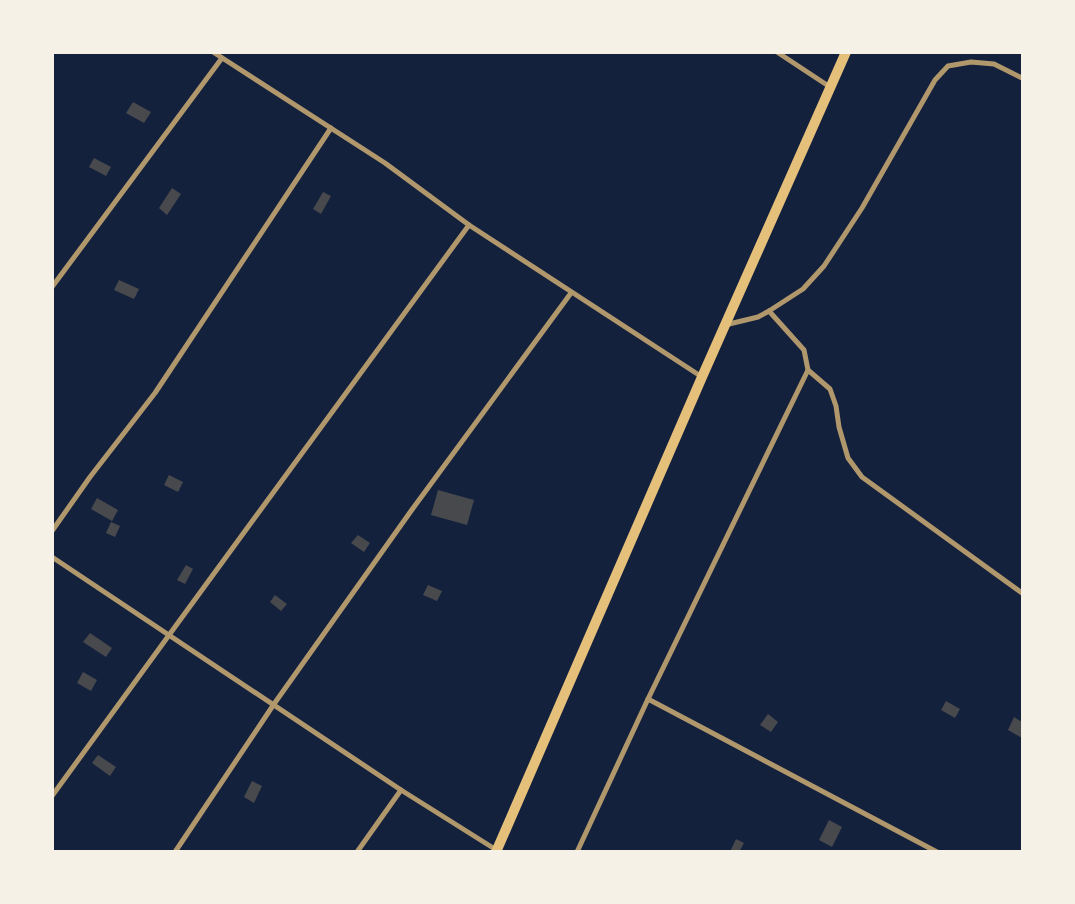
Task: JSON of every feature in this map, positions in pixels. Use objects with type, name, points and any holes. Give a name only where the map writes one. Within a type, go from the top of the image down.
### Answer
[{"type":"main road","points":[[497,851],[702,377],[846,52]]},
{"type":"street","points":[[213,52],[386,163],[469,225],[702,377]]},
{"type":"street","points":[[778,52],[831,87]]},
{"type":"street","points":[[52,287],[222,58]]},
{"type":"street","points":[[725,325],[758,317],[769,311],[803,289],[824,266],[862,208],[935,80],[948,66],[971,62],[994,64],[1022,78]]},
{"type":"street","points":[[52,531],[90,477],[155,393],[331,128]]},
{"type":"street","points":[[52,796],[469,225]]},
{"type":"street","points":[[175,852],[274,704],[571,293]]},
{"type":"street","points":[[577,852],[648,699],[808,370],[804,350],[769,311]]},
{"type":"street","points":[[808,370],[830,389],[836,406],[839,427],[848,458],[862,477],[1022,593]]},
{"type":"street","points":[[52,556],[402,790],[497,851]]},
{"type":"street","points":[[648,699],[937,852]]},
{"type":"street","points":[[357,852],[402,790]]},
{"type":"building","points":[[133,102],[151,112],[144,123],[126,113]]},
{"type":"building","points":[[94,158],[111,167],[106,176],[89,167]]},
{"type":"building","points":[[172,188],[181,194],[167,215],[159,208]]},
{"type":"building","points":[[323,192],[331,196],[321,214],[313,209]]},
{"type":"building","points":[[119,280],[139,289],[134,299],[114,290]]},
{"type":"building","points":[[169,475],[183,482],[178,492],[164,485]]},
{"type":"building","points":[[438,490],[474,500],[467,525],[431,515]]},
{"type":"building","points":[[97,498],[118,510],[112,521],[91,509]]},
{"type":"building","points":[[111,522],[120,526],[115,537],[106,533]]},
{"type":"building","points":[[358,535],[370,543],[364,552],[351,543]]},
{"type":"building","points":[[186,565],[193,569],[185,584],[177,580]]},
{"type":"building","points":[[428,585],[442,591],[437,601],[423,595]]},
{"type":"building","points":[[275,595],[287,604],[281,611],[270,602]]},
{"type":"building","points":[[90,633],[112,648],[106,657],[83,642]]},
{"type":"building","points":[[83,672],[97,680],[91,691],[77,683]]},
{"type":"building","points":[[946,701],[960,709],[955,718],[941,710]]},
{"type":"building","points":[[768,714],[778,722],[771,732],[760,725]]},
{"type":"building","points":[[1014,717],[1022,722],[1022,738],[1008,730]]},
{"type":"building","points":[[98,755],[116,767],[110,776],[92,763]]},
{"type":"building","points":[[252,781],[262,786],[254,803],[244,797]]},
{"type":"building","points":[[829,820],[842,827],[832,847],[819,840]]},
{"type":"building","points":[[736,839],[744,843],[739,852],[730,852]]}]
